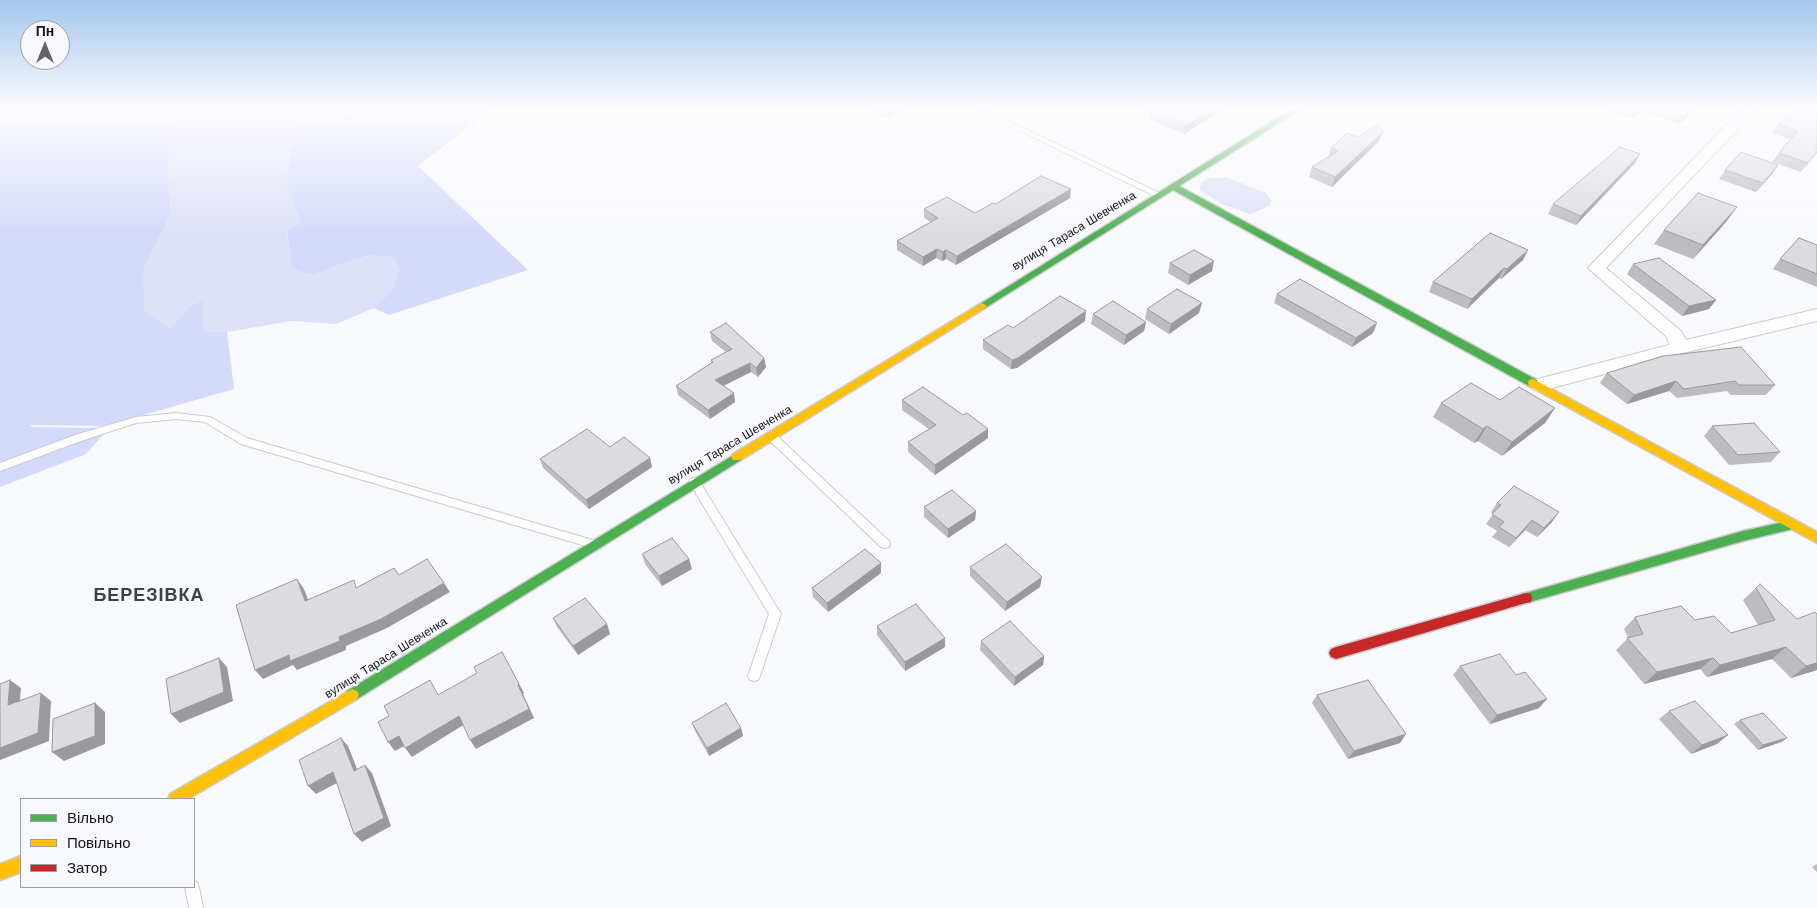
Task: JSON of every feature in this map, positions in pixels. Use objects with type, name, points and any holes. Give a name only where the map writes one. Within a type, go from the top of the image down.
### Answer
[{"type":"street","name":"вулиця Тараса Шевченка","points":[[177,798],[319,716],[1230,151]]},
{"type":"street","points":[[1679,348],[1678,338],[1672,332],[1596,268],[1709,151]]},
{"type":"street","points":[[1174,187],[1541,385],[1817,538]]},
{"type":"street","points":[[1541,385],[1679,348],[1817,315]]},
{"type":"street","points":[[1336,654],[1743,536],[1793,525]]},
{"type":"street","points":[[0,872],[20,864]]},
{"type":"lane","points":[[1068,151],[1160,195]]},
{"type":"lane","points":[[0,467],[78,438],[136,420],[176,416],[207,419],[244,440],[595,545]]},
{"type":"lane","points":[[772,437],[885,544]]},
{"type":"lane","points":[[694,482],[775,614],[754,676]]},
{"type":"lane","points":[[192,888],[196,908]]},
{"type":"shaded area","points":[[0,151],[173,151],[168,167],[171,214],[143,270],[170,329],[189,307],[203,299],[203,331],[227,332],[234,389],[105,426],[30,425],[32,427],[109,428],[86,454],[0,487]]},
{"type":"shaded area","points":[[169,151],[290,151],[286,185],[301,222],[287,232],[291,269],[313,275],[350,261],[373,255],[394,258],[400,270],[392,290],[374,308],[336,324],[291,321],[227,332],[203,331],[203,299],[189,307],[170,329],[144,312],[143,270],[171,214]]},
{"type":"shaded area","points":[[290,151],[437,151],[418,166],[528,270],[389,315],[374,308],[392,290],[394,258],[373,255],[350,261],[313,275],[291,269],[287,231],[301,222],[286,185]]},
{"type":"shaded area","points":[[1226,177],[1266,193],[1271,201],[1269,206],[1250,214],[1222,204],[1200,190],[1201,182],[1211,178]]},
{"type":"building","points":[[1337,151],[1362,151],[1335,177],[1312,167]]},
{"type":"building","points":[[1615,151],[1632,151],[1640,154],[1581,216],[1553,204]]},
{"type":"building","points":[[1780,151],[1817,151],[1808,163],[1779,153]]},
{"type":"building","points":[[1741,152],[1778,165],[1763,183],[1725,170]]},
{"type":"building","points":[[1041,176],[1071,189],[957,256],[946,250],[943,252],[937,249],[923,257],[897,241],[938,218],[924,209],[947,197],[975,213],[993,203],[996,204]]},
{"type":"building","points":[[1698,193],[1737,207],[1703,245],[1664,230]]},
{"type":"building","points":[[1490,233],[1528,250],[1507,269],[1504,268],[1472,299],[1433,282]]},
{"type":"building","points":[[1799,238],[1817,245],[1817,274],[1780,259]]},
{"type":"building","points":[[1194,250],[1214,261],[1190,275],[1170,263]]},
{"type":"building","points":[[1659,258],[1716,300],[1689,306],[1633,264]]},
{"type":"building","points":[[1300,279],[1377,323],[1356,338],[1277,294]]},
{"type":"building","points":[[1177,289],[1202,303],[1171,324],[1147,309]]},
{"type":"building","points":[[1060,296],[1086,311],[1018,358],[1012,360],[983,340],[1008,325],[1013,328]]},
{"type":"building","points":[[1113,301],[1146,322],[1126,335],[1093,314]]},
{"type":"building","points":[[726,323],[764,358],[756,368],[750,363],[715,380],[734,393],[708,410],[676,386],[713,362],[711,360],[732,349],[710,332]]},
{"type":"building","points":[[1741,347],[1775,385],[1739,385],[1735,381],[1684,389],[1676,381],[1634,395],[1607,373],[1663,356]]},
{"type":"building","points":[[1471,383],[1500,400],[1519,387],[1555,408],[1512,442],[1487,426],[1483,429],[1441,403]]},
{"type":"building","points":[[923,387],[963,415],[967,413],[988,429],[935,465],[908,442],[936,425],[902,400]]},
{"type":"building","points":[[1754,423],[1780,452],[1738,455],[1712,426]]},
{"type":"building","points":[[587,429],[610,447],[624,437],[650,458],[586,500],[540,459]]},
{"type":"building","points":[[1514,486],[1559,512],[1544,528],[1532,520],[1516,538],[1499,527],[1504,522],[1492,514],[1501,505],[1497,503]]},
{"type":"building","points":[[952,490],[976,511],[948,529],[924,507]]},
{"type":"building","points":[[672,538],[689,559],[659,576],[642,554]]},
{"type":"building","points":[[1006,544],[1042,577],[1007,602],[970,567]]},
{"type":"building","points":[[865,549],[881,563],[827,603],[812,588]]},
{"type":"building","points":[[427,559],[444,583],[381,619],[339,637],[340,641],[290,661],[289,655],[255,670],[236,605],[297,579],[305,601],[354,580],[356,588],[394,568],[399,575]]},
{"type":"building","points":[[1760,584],[1797,619],[1815,612],[1817,614],[1817,663],[1806,666],[1786,647],[1720,665],[1713,658],[1657,672],[1627,638],[1643,634],[1635,617],[1681,606],[1695,620],[1714,616],[1731,633],[1775,620],[1756,588]]},
{"type":"building","points":[[585,598],[607,624],[573,646],[553,618]]},
{"type":"building","points":[[916,604],[945,638],[905,662],[877,626]]},
{"type":"building","points":[[1010,621],[1044,656],[1015,677],[981,641]]},
{"type":"building","points":[[502,652],[519,684],[529,709],[470,740],[459,716],[405,748],[399,736],[388,742],[378,722],[389,716],[384,706],[430,680],[438,695],[477,673],[474,667]]},
{"type":"building","points":[[1500,654],[1516,675],[1525,672],[1547,699],[1497,715],[1460,666]]},
{"type":"building","points":[[219,658],[224,692],[171,714],[166,679]]},
{"type":"building","points":[[10,680],[8,705],[41,693],[38,733],[0,748],[0,684]]},
{"type":"building","points":[[1368,680],[1406,734],[1354,751],[1317,695]]},
{"type":"building","points":[[1695,701],[1728,735],[1702,745],[1669,711]]},
{"type":"building","points":[[95,703],[95,736],[52,752],[53,719]]},
{"type":"building","points":[[726,703],[741,728],[707,748],[692,723]]},
{"type":"building","points":[[1763,713],[1787,738],[1763,745],[1740,720]]},
{"type":"building","points":[[341,738],[354,771],[365,765],[384,818],[354,834],[333,772],[308,786],[299,760]]},
{"type":"traffic: fast","points":[[982,306],[1229,151]]},
{"type":"traffic: fast","points":[[1174,187],[1533,383]]},
{"type":"traffic: fast","points":[[352,695],[737,457]]},
{"type":"traffic: fast","points":[[1526,598],[1743,536],[1793,525]]},
{"type":"traffic: slow","points":[[737,457],[982,306]]},
{"type":"traffic: slow","points":[[1533,383],[1817,538]]},
{"type":"traffic: slow","points":[[177,798],[352,695]]},
{"type":"traffic: slow","points":[[0,872],[20,864]]},
{"type":"traffic: jam","points":[[1336,653],[1526,598]]},
{"type":"district","name":"БЕРЕЗІВКА","points":[[149,596]]}]
